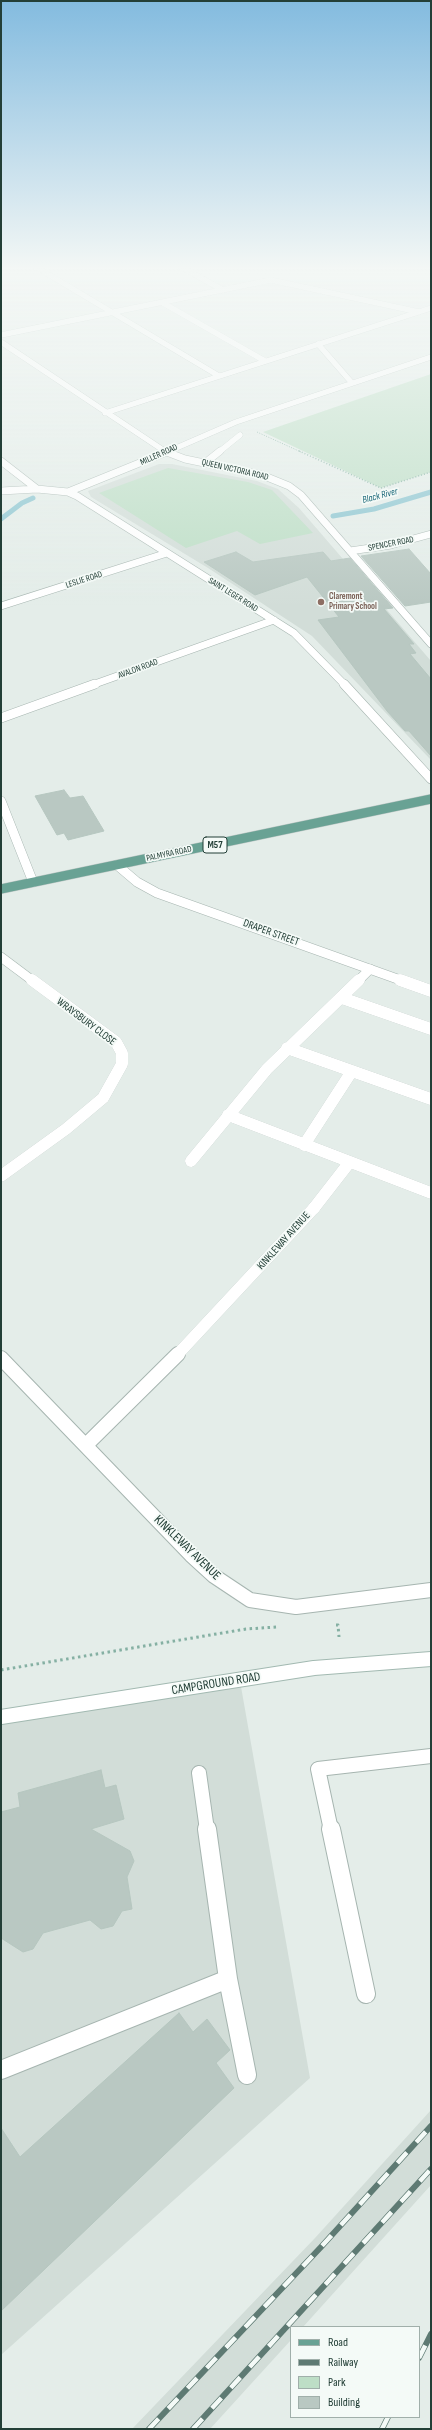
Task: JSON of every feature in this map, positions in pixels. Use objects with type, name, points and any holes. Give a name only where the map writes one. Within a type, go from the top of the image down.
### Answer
[{"type":"main road","name":"PALMYRA ROAD","points":[[1,889],[431,799]]},
{"type":"street","name":"QUEEN VICTORIA ROAD","points":[[57,380],[166,452],[205,463],[262,475],[289,486],[301,495],[431,644]]},
{"type":"street","points":[[105,413],[205,380]]},
{"type":"street","name":"MILLER ROAD","points":[[68,492],[236,422],[360,380]]},
{"type":"street","points":[[205,463],[240,435]]},
{"type":"street","points":[[1,461],[37,489]]},
{"type":"street","name":"SAINT LEGER ROAD","points":[[4,492],[37,489],[68,492],[274,620],[302,640],[431,779]]},
{"type":"street","points":[[1,498],[4,492]]},
{"type":"street","name":"SPENCER ROAD","points":[[350,551],[391,546],[431,534]]},
{"type":"street","name":"LESLIE ROAD","points":[[1,606],[167,554]]},
{"type":"street","name":"AVALON ROAD","points":[[1,718],[274,620]]},
{"type":"street","points":[[1,801],[32,882]]},
{"type":"street","name":"DRAPER STREET","points":[[117,865],[138,882],[157,893],[431,991]]},
{"type":"street","name":"WRAYSBURY CLOSE","points":[[1,957],[116,1042],[122,1053],[122,1064],[103,1098],[66,1129],[1,1176]]},
{"type":"street","points":[[191,1161],[228,1115],[287,1048],[342,998],[370,969]]},
{"type":"street","points":[[342,998],[431,1029]]},
{"type":"street","points":[[287,1048],[431,1099]]},
{"type":"street","points":[[304,1145],[352,1071]]},
{"type":"street","points":[[228,1115],[349,1163],[431,1192]]},
{"type":"street","name":"KINKLEWAY AVENUE","points":[[86,1445],[196,1336],[314,1208],[349,1163]]},
{"type":"street","name":"KINKLEWAY AVENUE","points":[[1,1358],[191,1555],[214,1576],[250,1600],[296,1607],[431,1590]]},
{"type":"street","name":"CAMPGROUND ROAD","points":[[1,1716],[232,1682],[314,1668],[431,1659]]},
{"type":"street","points":[[366,1994],[318,1769],[431,1756]]},
{"type":"street","points":[[199,1773],[228,1979],[247,2075]]},
{"type":"street","points":[[1,2070],[228,1979]]},
{"type":"path","points":[[264,430],[257,432],[381,488],[431,472]]},
{"type":"path","points":[[338,1625],[340,1637]]},
{"type":"path","points":[[1,1670],[246,1629],[283,1627]]},
{"type":"shaded area","name":"Claremont Primary School","points":[[159,464],[172,464],[257,481],[278,489],[299,508],[431,661],[431,760],[312,636],[208,568],[91,497],[88,491]]},
{"type":"shaded area","points":[[240,1681],[310,2078],[1,2355],[1,1717]]},
{"type":"shaded area","points":[[431,2110],[431,2185],[304,2326],[290,2326],[290,2341],[210,2429],[132,2429],[315,2238]]},
{"type":"green space","points":[[412,380],[431,380],[431,472],[381,488],[263,432]]},
{"type":"green space","points":[[168,468],[248,482],[272,490],[313,533],[260,544],[237,531],[186,548],[99,493]]},
{"type":"building","points":[[409,549],[431,574],[431,602],[405,606],[361,556]]},
{"type":"building","points":[[236,552],[253,562],[323,552],[331,561],[350,558],[393,608],[384,609],[414,644],[409,644],[416,653],[410,654],[431,679],[431,756],[409,731],[405,731],[387,711],[318,620],[339,617],[307,577],[255,595],[204,562]]},
{"type":"building","points":[[64,790],[70,798],[83,796],[104,831],[68,840],[64,833],[57,835],[35,796]]},
{"type":"building","points":[[101,1770],[105,1788],[116,1785],[124,1819],[91,1829],[130,1851],[134,1861],[127,1877],[132,1909],[122,1911],[113,1926],[101,1929],[90,1920],[43,1933],[33,1949],[23,1952],[1,1938],[1,1812],[20,1807],[18,1793]]},
{"type":"building","points":[[179,2013],[193,2032],[207,2019],[230,2050],[216,2063],[234,2088],[1,2311],[1,2128],[20,2157]]},
{"type":"waterway","name":"Black River","points":[[333,516],[374,509],[431,492]]},
{"type":"waterway","name":"Black River","points":[[1,519],[22,503],[33,498]]},
{"type":"railway","points":[[149,2429],[321,2247],[431,2126]]},
{"type":"railway","points":[[193,2429],[431,2169]]},
{"type":"railway","points":[[420,2356],[431,2334]]},
{"type":"railway","points":[[382,2429],[388,2418]]},
{"type":"place","name":"Claremont Primary School","points":[[321,602]]}]
